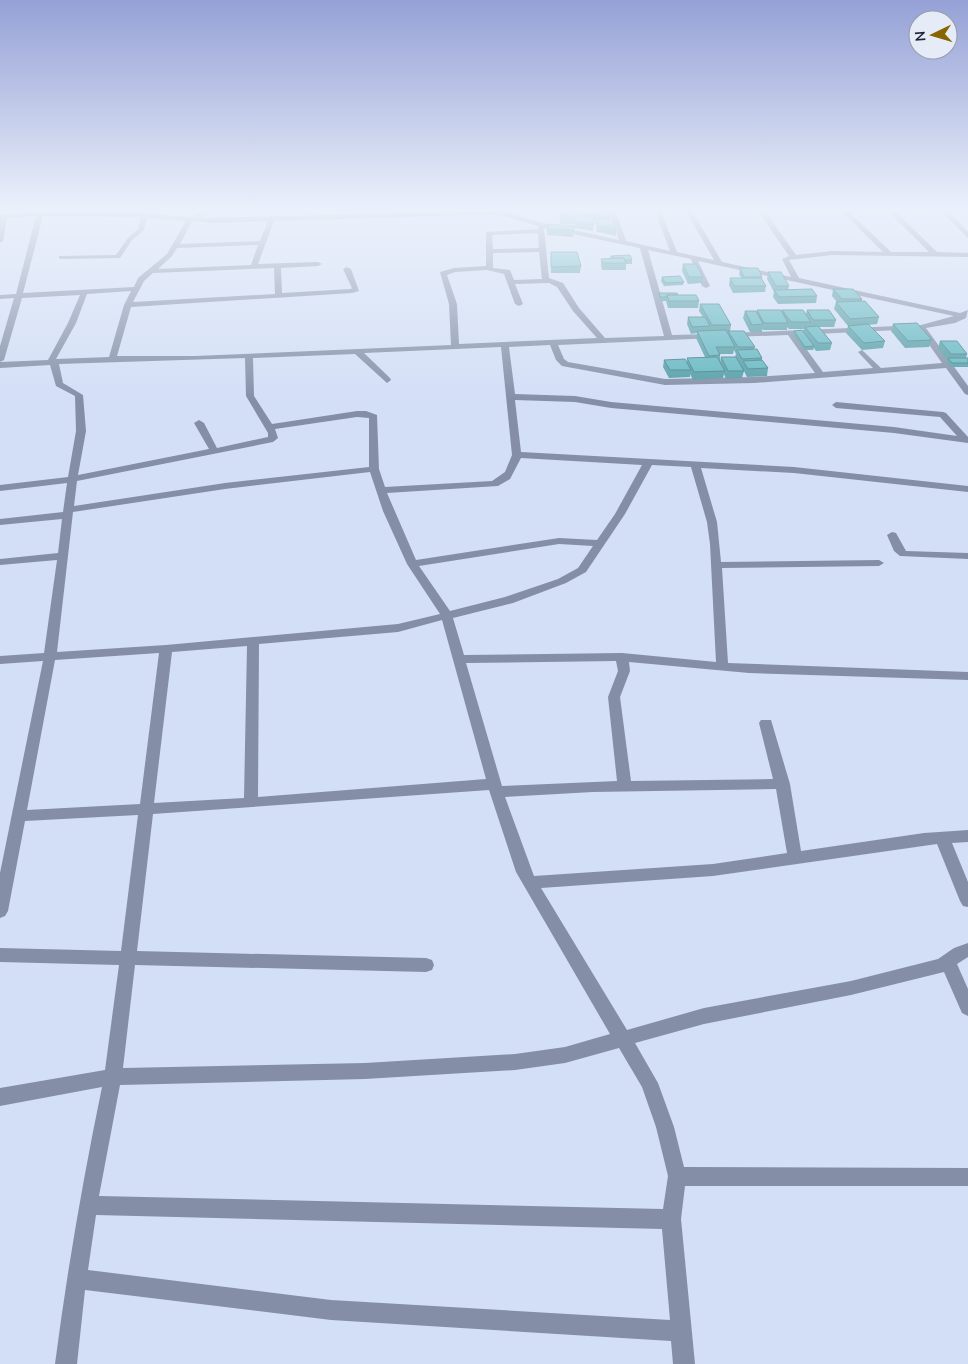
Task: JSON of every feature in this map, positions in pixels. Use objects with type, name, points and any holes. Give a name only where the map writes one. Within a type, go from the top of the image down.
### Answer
[{"type":"street","points":[[0,360],[24,275]]},
{"type":"street","points":[[112,359],[128,305],[136,289],[147,275]]},
{"type":"street","points":[[277,275],[278,297]]},
{"type":"street","points":[[128,305],[278,297],[355,290],[349,275]]},
{"type":"street","points":[[443,275],[453,304],[456,347]]},
{"type":"street","points":[[508,275],[519,304]]},
{"type":"street","points":[[546,275],[547,281]]},
{"type":"street","points":[[651,275],[669,338]]},
{"type":"street","points":[[701,275],[706,286]]},
{"type":"street","points":[[772,275],[966,315]]},
{"type":"street","points":[[793,275],[796,280]]},
{"type":"street","points":[[512,282],[547,281],[560,285],[576,310],[603,341]]},
{"type":"street","points":[[84,295],[136,289]]},
{"type":"street","points":[[0,911],[50,656],[81,431],[78,395],[59,384],[53,362],[84,295]]},
{"type":"street","points":[[0,297],[84,295],[132,297]]},
{"type":"street","points":[[0,365],[553,342],[669,338],[749,338],[791,332],[921,327],[944,324],[966,315]]},
{"type":"street","points":[[921,327],[947,365],[966,388]]},
{"type":"street","points":[[0,330],[10,329]]},
{"type":"street","points":[[791,332],[821,375]]},
{"type":"street","points":[[553,342],[560,360],[565,364],[665,382],[770,375],[821,375],[947,365]]},
{"type":"street","points":[[382,490],[494,484],[505,480],[511,473],[517,456],[505,345]]},
{"type":"street","points":[[357,351],[387,380]]},
{"type":"street","points":[[862,352],[879,370]]},
{"type":"street","points":[[0,488],[73,479],[270,440],[273,436],[250,396],[249,356]]},
{"type":"street","points":[[512,397],[576,399],[618,406],[894,430],[966,440]]},
{"type":"street","points":[[836,405],[943,415],[966,440]]},
{"type":"street","points":[[268,427],[341,416],[371,415],[376,421],[374,469],[396,531],[412,564],[447,616],[496,788],[529,883],[625,1040],[649,1083],[665,1127],[677,1176],[671,1219],[684,1364]]},
{"type":"street","points":[[199,424],[215,452]]},
{"type":"street","points":[[517,456],[794,470],[968,489]]},
{"type":"street","points":[[0,660],[166,649],[398,628],[509,600],[572,577],[582,570],[601,543],[648,463]]},
{"type":"street","points":[[695,466],[712,522],[717,565],[722,667]]},
{"type":"street","points":[[0,522],[69,513],[225,486],[374,469]]},
{"type":"street","points":[[892,535],[899,551],[904,554],[968,556]]},
{"type":"street","points":[[412,564],[559,541],[601,543]]},
{"type":"street","points":[[0,562],[63,556]]},
{"type":"street","points":[[717,565],[879,562]]},
{"type":"street","points":[[250,803],[252,641]]},
{"type":"street","points":[[66,1364],[76,1279],[88,1205],[114,1077],[166,649]]},
{"type":"street","points":[[460,659],[622,657],[722,667],[968,676]]},
{"type":"street","points":[[622,657],[624,672],[614,697],[625,787]]},
{"type":"street","points":[[766,723],[783,784],[795,859]]},
{"type":"street","points":[[18,816],[496,788],[783,784]]},
{"type":"street","points":[[529,883],[713,870],[942,837],[968,836]]},
{"type":"street","points":[[942,837],[968,901]]},
{"type":"street","points":[[0,1097],[114,1077],[366,1072],[516,1062],[565,1055],[625,1040],[704,1016],[851,988],[948,963],[956,953],[968,950]]},
{"type":"street","points":[[0,955],[426,965]]},
{"type":"street","points":[[948,963],[968,1008]]},
{"type":"street","points":[[677,1176],[968,1177]]},
{"type":"street","points":[[88,1205],[671,1219]]},
{"type":"street","points":[[76,1279],[331,1310],[681,1331]]},
{"type":"building","points":[[688,275],[702,275],[703,277],[689,277]]},
{"type":"building","points":[[743,275],[761,275],[762,277],[744,277]]},
{"type":"building","points":[[770,275],[783,275],[789,286],[776,286]]},
{"type":"building","points":[[680,276],[684,282],[665,283],[662,277]]},
{"type":"building","points":[[730,278],[761,278],[766,286],[734,286]]},
{"type":"building","points":[[812,289],[817,296],[779,297],[774,290]]},
{"type":"building","points":[[833,289],[853,289],[862,299],[842,299]]},
{"type":"building","points":[[659,293],[677,293],[678,295],[660,297]]},
{"type":"building","points":[[667,295],[696,295],[699,301],[669,301]]},
{"type":"building","points":[[865,301],[879,317],[850,319],[836,302]]},
{"type":"building","points":[[700,304],[719,304],[731,325],[712,325]]},
{"type":"building","points":[[757,310],[781,310],[788,323],[764,323]]},
{"type":"building","points":[[782,310],[803,310],[811,322],[791,322]]},
{"type":"building","points":[[807,310],[829,310],[836,320],[813,320]]},
{"type":"building","points":[[745,311],[756,311],[763,324],[752,325]]},
{"type":"building","points":[[688,317],[705,317],[710,326],[692,327]]},
{"type":"building","points":[[917,323],[932,340],[908,341],[893,324]]},
{"type":"building","points":[[868,324],[885,341],[864,343],[848,326]]},
{"type":"building","points":[[818,326],[832,343],[818,343],[805,327]]},
{"type":"building","points":[[726,330],[735,347],[716,347],[720,355],[709,356],[697,331]]},
{"type":"building","points":[[802,330],[814,346],[805,347],[794,331]]},
{"type":"building","points":[[728,331],[744,331],[755,347],[738,347]]},
{"type":"building","points":[[940,341],[957,341],[967,354],[951,354]]},
{"type":"building","points":[[757,349],[762,358],[742,359],[737,350]]},
{"type":"building","points":[[717,357],[725,371],[694,372],[687,358]]},
{"type":"building","points":[[721,357],[736,357],[744,371],[728,371]]},
{"type":"building","points":[[948,358],[968,358],[968,363],[952,363]]},
{"type":"building","points":[[685,359],[691,370],[670,370],[664,360]]},
{"type":"building","points":[[762,360],[768,368],[748,369],[743,361]]}]
